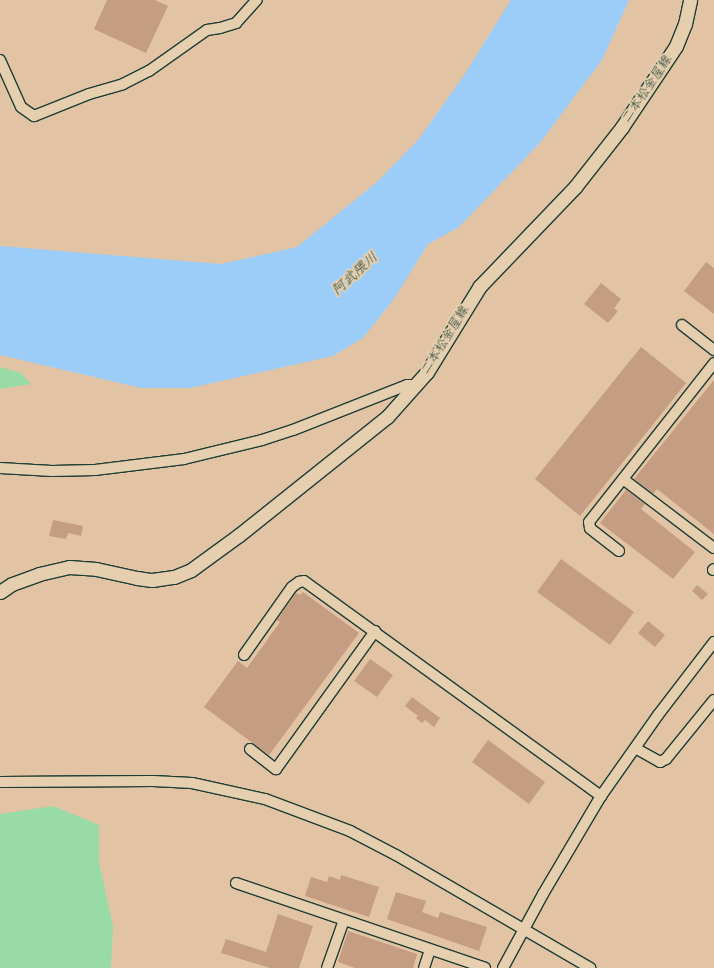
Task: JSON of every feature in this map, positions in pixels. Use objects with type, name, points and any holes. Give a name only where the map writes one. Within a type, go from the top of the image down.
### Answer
[{"type":"main road","name":"二本松金屋線","points":[[0,592],[12,584],[39,574],[69,567],[96,569],[152,580],[174,577],[191,570],[239,535],[387,418],[427,372],[480,286],[575,187],[622,127],[676,46],[685,24],[690,0]]},
{"type":"street","points":[[0,60],[21,107],[34,116],[89,94],[123,84],[149,71],[207,30],[236,23],[257,0]]},
{"type":"street","points":[[682,325],[714,350]]},
{"type":"street","points":[[619,551],[590,528],[588,522],[714,363]]},
{"type":"street","points":[[0,468],[52,471],[95,470],[184,459],[262,440],[293,430],[407,385],[416,385]]},
{"type":"street","points":[[623,479],[714,548]]},
{"type":"street","points":[[244,655],[292,587],[299,582],[304,581],[601,796]]},
{"type":"street","points":[[250,750],[276,769],[375,631]]},
{"type":"street","points":[[503,968],[543,894],[601,796],[714,642]]},
{"type":"street","points":[[635,748],[660,762],[666,759],[714,700]]},
{"type":"street","points":[[0,782],[153,781],[184,783],[265,799],[350,831],[396,855],[524,931],[590,968]]},
{"type":"street","points":[[236,884],[485,968]]},
{"type":"street","points":[[327,968],[344,920]]},
{"type":"street","points":[[424,968],[430,950]]},
{"type":"green space","points":[[0,367],[21,373],[31,384],[0,389]]},
{"type":"green space","points":[[53,806],[99,825],[99,862],[113,926],[111,968],[0,968],[0,814]]},
{"type":"water","name":"阿武隈川","points":[[511,0],[629,0],[602,60],[539,144],[459,227],[428,244],[394,299],[363,338],[333,356],[190,388],[141,388],[0,355],[0,246],[221,264],[297,247],[377,182],[418,140],[463,77]]},
{"type":"building","points":[[107,0],[155,0],[168,6],[146,53],[94,29]]},
{"type":"building","points":[[706,262],[714,268],[714,314],[684,291]]},
{"type":"building","points":[[601,283],[621,299],[614,308],[618,311],[608,323],[584,304]]},
{"type":"building","points":[[641,347],[686,383],[580,516],[535,479]]},
{"type":"building","points":[[714,380],[714,534],[657,489],[653,494],[634,479]]},
{"type":"building","points":[[626,490],[645,504],[641,509],[695,552],[673,579],[600,523]]},
{"type":"building","points":[[53,520],[83,526],[81,536],[68,533],[66,539],[49,536]]},
{"type":"building","points":[[561,559],[634,612],[610,645],[537,592]]},
{"type":"building","points":[[697,585],[708,594],[702,600],[692,591]]},
{"type":"building","points":[[303,592],[359,633],[269,755],[204,707],[238,661],[247,668],[280,622],[277,620],[296,593],[300,595]]},
{"type":"building","points":[[648,621],[665,635],[655,647],[638,633]]},
{"type":"building","points":[[370,659],[393,675],[377,697],[354,681]]},
{"type":"building","points":[[412,697],[440,718],[434,727],[425,720],[422,723],[416,718],[418,716],[405,706]]},
{"type":"building","points":[[488,740],[545,782],[529,804],[472,762]]},
{"type":"building","points":[[341,875],[379,887],[369,917],[305,896],[311,877],[327,882],[329,876],[340,880]]},
{"type":"building","points":[[396,892],[426,901],[422,912],[438,918],[440,912],[487,927],[479,951],[387,919]]},
{"type":"building","points":[[278,914],[313,926],[299,968],[270,968],[221,953],[226,939],[266,952]]},
{"type":"building","points":[[348,931],[417,954],[413,968],[355,968],[338,962]]}]
